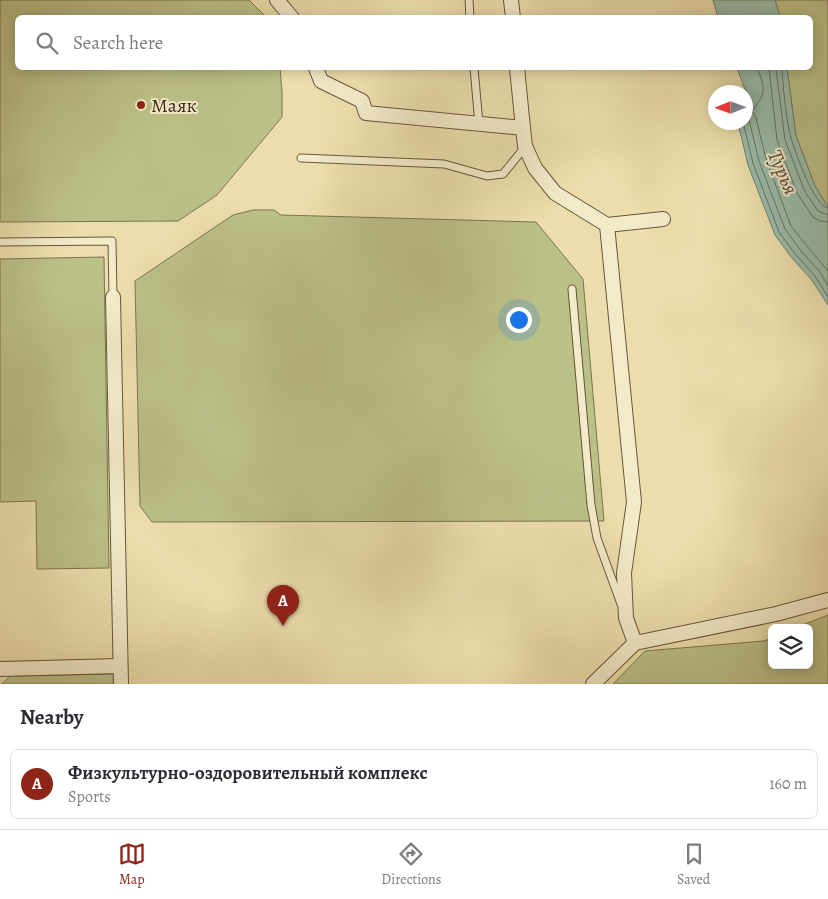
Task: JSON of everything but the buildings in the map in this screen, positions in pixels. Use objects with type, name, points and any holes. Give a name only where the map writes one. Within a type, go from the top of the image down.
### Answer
[{"type":"street","points":[[277,0],[290,15]]},
{"type":"street","points":[[511,0],[513,15]]},
{"type":"street","points":[[317,70],[321,81],[362,101],[366,113],[523,128]]},
{"type":"street","points":[[517,70],[525,146],[535,168],[554,193],[607,225],[663,219]]},
{"type":"street","points":[[607,225],[634,502],[624,572],[626,618],[635,643]]},
{"type":"street","points":[[114,297],[121,684]]},
{"type":"street","points":[[593,684],[635,643],[776,614],[828,600]]},
{"type":"street","points":[[0,669],[120,666]]},
{"type":"lane","points":[[469,0],[470,15]]},
{"type":"lane","points":[[474,70],[479,124]]},
{"type":"lane","points":[[301,158],[444,164],[487,176],[503,174],[525,146]]},
{"type":"lane","points":[[0,242],[112,240],[114,297]]},
{"type":"lane","points":[[572,289],[591,505],[597,538],[626,618]]},
{"type":"green space","name":"Маяк","points":[[0,0],[249,0],[264,15],[15,15],[15,70],[280,70],[282,117],[217,195],[178,221],[0,222]]},
{"type":"green space","points":[[775,0],[828,0],[828,207],[815,186],[796,136],[787,70],[813,70],[813,15],[779,15]]},
{"type":"green space","points":[[253,210],[274,210],[281,215],[536,222],[583,279],[604,521],[152,522],[140,506],[135,281],[233,215]]},
{"type":"green space","points":[[104,257],[109,568],[37,569],[36,501],[0,502],[0,259]]},
{"type":"green space","points":[[828,615],[828,684],[613,684],[645,651],[768,640],[768,669],[813,669],[813,624],[805,624]]},
{"type":"green space","points":[[114,674],[114,684],[2,684],[10,676]]},
{"type":"water","points":[[713,0],[775,0],[779,15],[717,15]]},
{"type":"water","name":"Турья","points":[[738,70],[787,70],[796,136],[815,186],[828,207],[828,305],[811,279],[775,235],[748,165],[740,130],[753,130],[753,85],[743,85]]},
{"type":"place","name":"Маяк","points":[[141,105]]},
{"type":"place","name":"Физкультурно-оздоровительный комплекс","points":[[283,626]]}]
